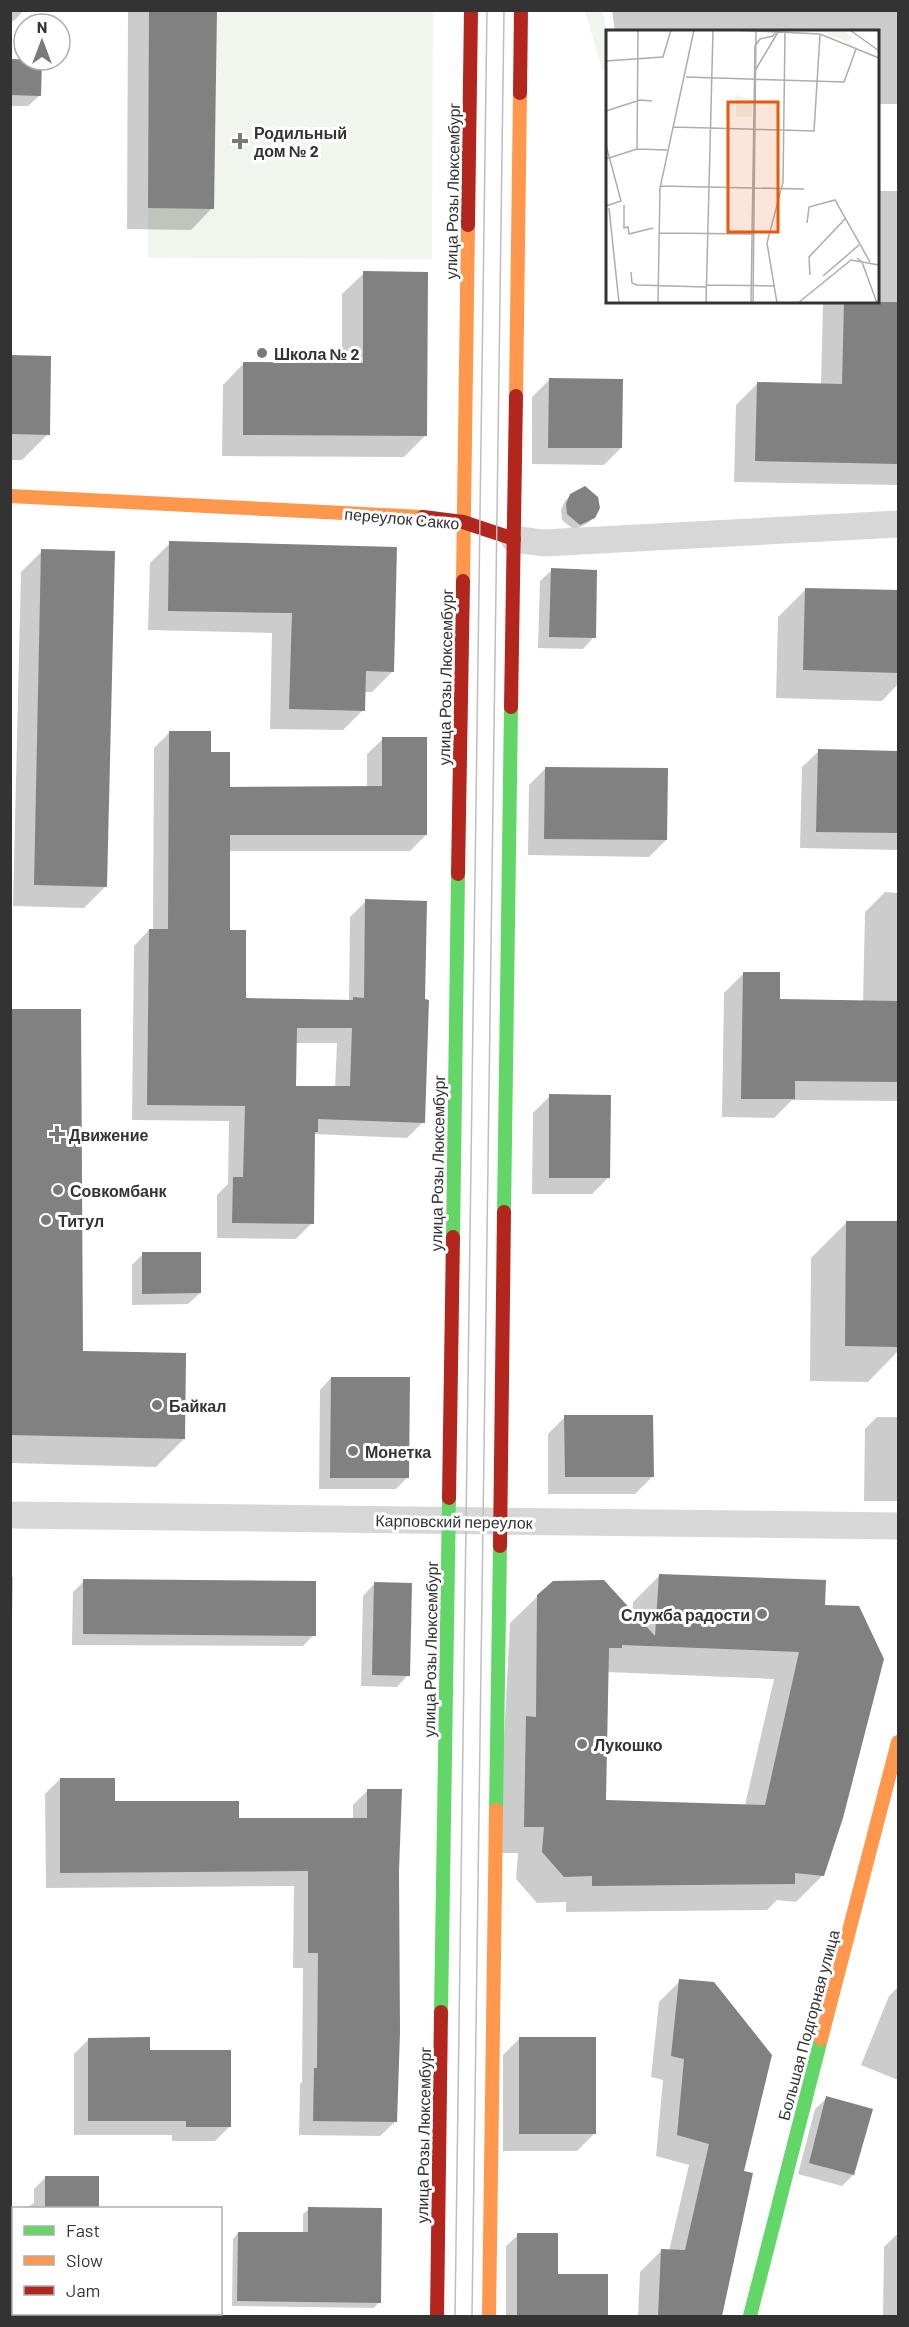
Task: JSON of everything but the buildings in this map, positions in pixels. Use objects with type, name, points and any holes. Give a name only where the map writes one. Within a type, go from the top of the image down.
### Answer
[{"type":"main road","name":"улица Розы Люксембург","points":[[437,2316],[471,10]]},
{"type":"main road","points":[[489,2316],[521,10]]},
{"type":"main road","name":"переулок Сакко","points":[[10,496],[433,518],[463,522],[514,538]]},
{"type":"main road","name":"Большая Подгорная улица","points":[[750,2316],[898,1742]]},
{"type":"street","name":"переулок Сакко","points":[[514,538],[543,543],[898,524]]},
{"type":"street","name":"Карповский переулок","points":[[10,1515],[898,1526]]},
{"type":"shaded area","name":"Родильный дом № 2","points":[[149,11],[433,11],[432,259],[148,258]]},
{"type":"shaded area","points":[[585,11],[602,11],[608,30],[606,69],[602,70]]},
{"type":"tram line","points":[[455,2316],[487,10]]},
{"type":"tram line","points":[[472,2316],[504,10]]},
{"type":"traffic: fast","points":[[504,1212],[511,707]]},
{"type":"traffic: fast","points":[[453,1237],[458,874]]},
{"type":"traffic: fast","points":[[441,2012],[449,1498]]},
{"type":"traffic: fast","points":[[496,1810],[500,1546]]},
{"type":"traffic: fast","points":[[750,2316],[821,2039]]},
{"type":"traffic: slow","points":[[516,396],[520,93]]},
{"type":"traffic: slow","points":[[463,581],[468,225]]},
{"type":"traffic: slow","points":[[10,496],[423,517]]},
{"type":"traffic: slow","points":[[821,2039],[898,1742]]},
{"type":"traffic: slow","points":[[489,2316],[496,1810]]},
{"type":"traffic: jam","points":[[468,225],[471,10]]},
{"type":"traffic: jam","points":[[520,93],[521,10]]},
{"type":"traffic: jam","points":[[511,707],[516,396]]},
{"type":"traffic: jam","points":[[423,517],[463,522],[514,539]]},
{"type":"traffic: jam","points":[[458,874],[463,581]]},
{"type":"traffic: jam","points":[[500,1546],[504,1212]]},
{"type":"traffic: jam","points":[[449,1498],[453,1237]]},
{"type":"traffic: jam","points":[[437,2316],[441,2012]]},
{"type":"place","name":"Родильный дом № 2","points":[[240,141]]},
{"type":"place","name":"Школа № 2","points":[[262,353]]},
{"type":"place","name":"Движение","points":[[57,1134]]},
{"type":"place","name":"Совкомбанк","points":[[58,1190]]},
{"type":"place","name":"Титул","points":[[46,1220]]},
{"type":"place","name":"Байкал","points":[[157,1405]]},
{"type":"place","name":"Монетка","points":[[353,1451]]},
{"type":"place","name":"Служба радости","points":[[762,1614]]},
{"type":"place","name":"Лукошко","points":[[582,1744]]}]
